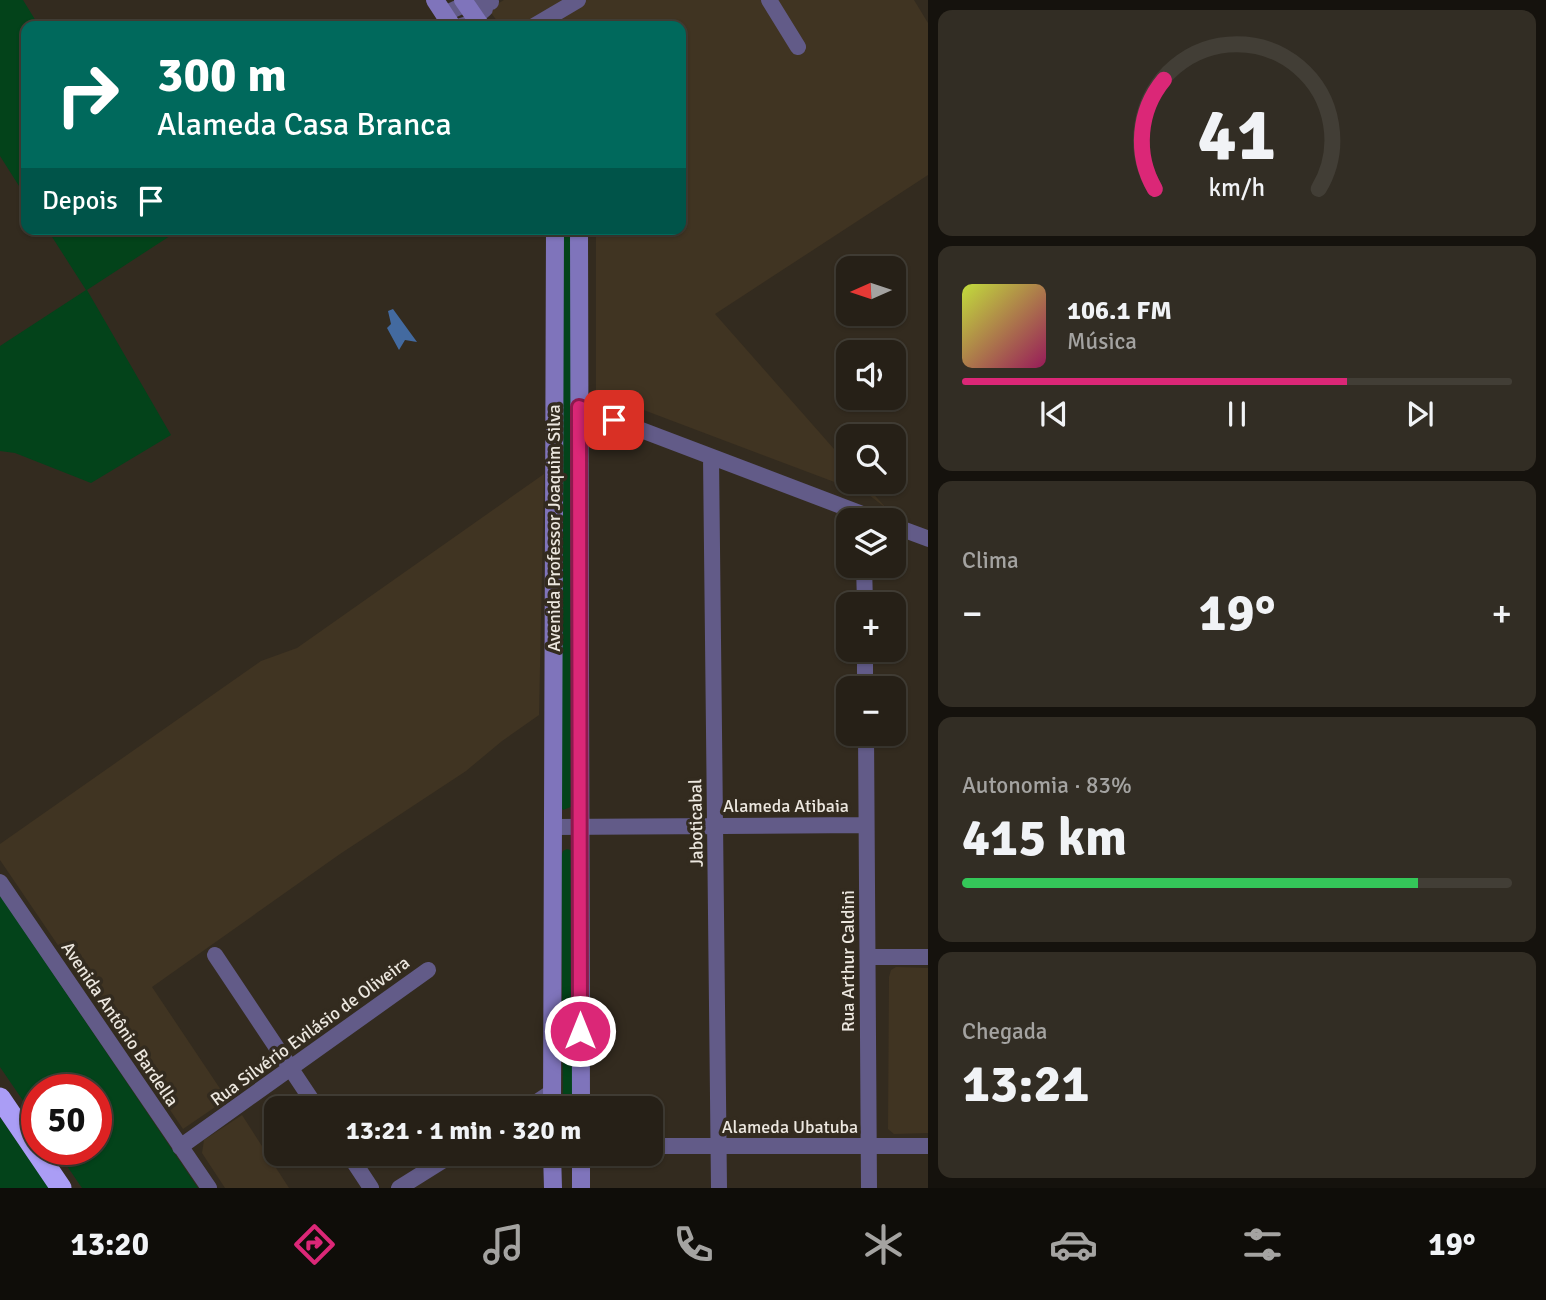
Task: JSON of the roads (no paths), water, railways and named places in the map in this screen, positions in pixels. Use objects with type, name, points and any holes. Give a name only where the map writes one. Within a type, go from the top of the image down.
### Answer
[{"type":"highway","points":[[0,1098],[61,1188]]},
{"type":"main road","name":"Avenida Professor Joaquim Silva","points":[[552,1096],[555,235]]},
{"type":"main road","name":"Avenida Professor Joaquim Silva","points":[[579,235],[580,1096]]},
{"type":"main road","points":[[552,1166],[553,1188]]},
{"type":"main road","points":[[581,1166],[581,1188]]},
{"type":"street","points":[[542,21],[578,0]]},
{"type":"street","points":[[769,0],[798,47]]},
{"type":"street","points":[[444,13],[469,15],[493,1]]},
{"type":"street","points":[[579,407],[843,508]]},
{"type":"street","name":"Jaboticabal","points":[[711,457],[719,1188]]},
{"type":"street","points":[[906,531],[928,539]]},
{"type":"street","name":"Rua Arthur Caldini","points":[[866,746],[869,1188]]},
{"type":"street","name":"Alameda Atibaia","points":[[580,827],[866,825]]},
{"type":"street","points":[[553,827],[580,827]]},
{"type":"street","name":"Avenida Antônio Bardella","points":[[0,882],[209,1188]]},
{"type":"street","points":[[215,955],[309,1096]]},
{"type":"street","points":[[868,957],[928,957]]},
{"type":"street","name":"Rua Silvério Evilásio de Oliveira","points":[[180,1147],[428,970]]},
{"type":"street","name":"Alameda Ubatuba","points":[[663,1146],[928,1146]]},
{"type":"street","points":[[357,1166],[371,1188]]},
{"type":"street","points":[[399,1188],[434,1166]]},
{"type":"water","points":[[393,309],[417,342],[405,340],[399,350],[387,328],[391,324],[388,311]]}]
